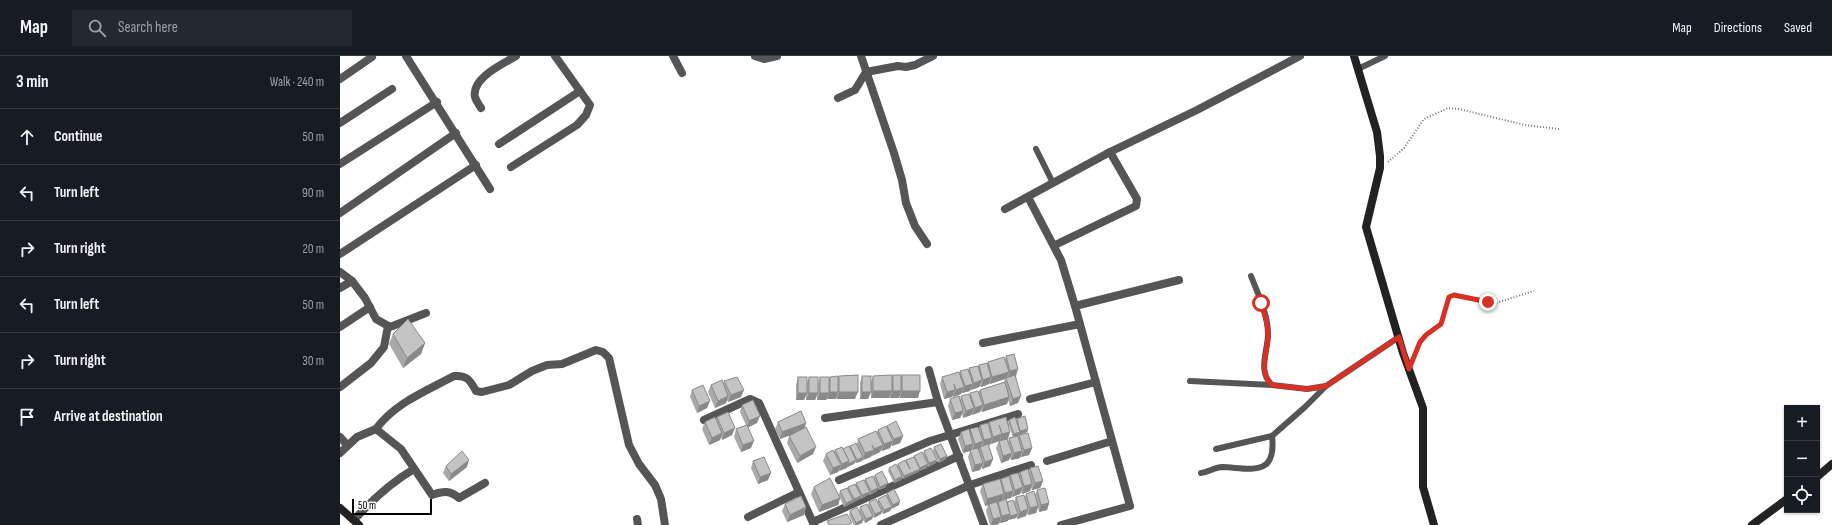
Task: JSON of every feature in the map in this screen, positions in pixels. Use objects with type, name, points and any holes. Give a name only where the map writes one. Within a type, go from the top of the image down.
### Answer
[{"type":"street","points":[[406,56],[437,102],[490,189]]},
{"type":"street","points":[[481,108],[475,97],[476,88],[479,81],[487,74],[516,56]]},
{"type":"street","points":[[511,167],[577,125],[586,115],[590,105],[555,56]]},
{"type":"street","points":[[673,56],[682,73]]},
{"type":"street","points":[[755,56],[764,59],[777,56]]},
{"type":"street","points":[[861,56],[894,153],[902,180],[906,203],[915,226],[927,244]]},
{"type":"street","points":[[838,98],[855,90],[866,72],[898,66],[906,68],[933,56]]},
{"type":"street","points":[[1005,209],[1110,152],[1197,110],[1300,56]]},
{"type":"street","points":[[1354,56],[1377,132],[1380,156],[1380,168],[1366,228],[1409,369],[1423,408],[1422,487],[1434,525]]},
{"type":"street","points":[[340,79],[372,57]]},
{"type":"street","points":[[340,123],[392,89]]},
{"type":"street","points":[[499,144],[580,91]]},
{"type":"street","points":[[340,164],[437,102]]},
{"type":"street","points":[[340,213],[456,133]]},
{"type":"street","points":[[1055,245],[1136,206],[1137,199],[1110,152]]},
{"type":"street","points":[[340,254],[476,165]]},
{"type":"street","points":[[1028,197],[1055,245],[1066,271],[1130,506],[1078,523],[1061,525]]},
{"type":"street","points":[[340,272],[352,281],[376,318],[390,327],[426,313]]},
{"type":"street","points":[[1075,306],[1180,280]]},
{"type":"street","points":[[340,288],[352,281]]},
{"type":"street","points":[[340,327],[370,307]]},
{"type":"street","points":[[983,343],[1080,324]]},
{"type":"street","points":[[340,387],[371,363],[384,347],[388,326]]},
{"type":"street","points":[[340,452],[357,437],[376,429],[389,412],[454,376],[468,378],[476,391],[482,392],[509,385],[532,371],[547,365],[562,364],[596,350],[604,352],[609,358],[630,445],[638,464],[655,485],[661,499],[665,525]]},
{"type":"street","points":[[929,370],[938,402],[984,525]]},
{"type":"street","points":[[1030,399],[1096,382]]},
{"type":"street","points":[[704,420],[750,399],[759,403],[813,524],[959,456]]},
{"type":"street","points":[[825,418],[938,402]]},
{"type":"street","points":[[839,480],[930,441],[1018,414]]},
{"type":"street","points":[[376,429],[401,449],[432,495],[442,492],[452,492],[459,498],[485,483]]},
{"type":"street","points":[[340,438],[347,445]]},
{"type":"street","points":[[1047,461],[1112,441]]},
{"type":"street","points":[[1820,474],[1832,464]]},
{"type":"street","points":[[881,525],[970,485],[1031,466]]},
{"type":"street","points":[[340,508],[357,523],[374,497],[397,478],[414,468]]},
{"type":"street","points":[[748,517],[799,492]]},
{"type":"street","points":[[1752,525],[1784,501]]},
{"type":"lane","points":[[1358,69],[1385,56]]},
{"type":"lane","points":[[1036,150],[1053,183]]},
{"type":"lane","points":[[1251,276],[1267,324],[1268,334],[1264,369],[1266,377],[1272,385]]},
{"type":"lane","points":[[1216,450],[1272,436],[1326,386],[1399,337]]},
{"type":"lane","points":[[1190,381],[1272,385],[1307,389],[1326,386]]},
{"type":"lane","points":[[1201,473],[1220,467],[1249,470],[1261,467],[1269,462],[1273,448],[1272,436]]},
{"type":"path","points":[[1380,168],[1404,148],[1424,119],[1448,108],[1459,109],[1525,125],[1559,129]]},
{"type":"path","points":[[1409,369],[1420,342],[1426,335],[1441,324],[1448,299],[1451,296],[1496,303],[1534,291]]},
{"type":"building","points":[[408,319],[425,343],[407,358],[393,334]]},
{"type":"building","points":[[1014,354],[1018,369],[1010,371],[1006,356]]},
{"type":"building","points":[[1004,357],[1009,372],[992,377],[988,362]]},
{"type":"building","points":[[987,363],[991,377],[983,380],[979,365]]},
{"type":"building","points":[[978,366],[982,380],[974,383],[969,368]]},
{"type":"building","points":[[968,369],[973,384],[965,386],[960,371]]},
{"type":"building","points":[[959,372],[964,387],[956,390],[954,384],[955,390],[947,392],[942,377]]},
{"type":"building","points":[[858,375],[858,392],[839,392],[839,376]]},
{"type":"building","points":[[892,375],[892,391],[873,391],[873,376]]},
{"type":"building","points":[[893,375],[901,375],[901,391],[893,391]]},
{"type":"building","points":[[902,375],[920,375],[920,391],[902,391]]},
{"type":"building","points":[[1015,375],[1021,396],[1013,399],[1006,378]]},
{"type":"building","points":[[838,376],[838,392],[830,392],[830,377]]},
{"type":"building","points":[[862,376],[871,376],[871,392],[862,392]]},
{"type":"building","points":[[737,377],[744,390],[731,395],[724,381]]},
{"type":"building","points":[[798,377],[807,377],[807,393],[798,393]]},
{"type":"building","points":[[809,377],[818,377],[818,393],[809,393]]},
{"type":"building","points":[[820,377],[829,377],[829,393],[820,393]]},
{"type":"building","points":[[722,380],[728,396],[718,401],[711,385]]},
{"type":"building","points":[[1005,382],[1009,397],[984,405],[980,390]]},
{"type":"building","points":[[703,385],[710,401],[699,406],[692,390]]},
{"type":"building","points":[[978,391],[983,405],[975,408],[970,393]]},
{"type":"building","points":[[969,394],[974,408],[966,411],[961,396]]},
{"type":"building","points":[[959,396],[963,411],[955,413],[950,399]]},
{"type":"building","points":[[753,400],[760,416],[749,421],[742,405]]},
{"type":"building","points":[[801,411],[806,423],[782,432],[778,422]]},
{"type":"building","points":[[728,412],[735,428],[724,433],[717,417]]},
{"type":"building","points":[[1025,416],[1028,429],[1020,431],[1017,419]]},
{"type":"building","points":[[715,417],[722,433],[712,438],[705,422]]},
{"type":"building","points":[[1006,417],[1010,432],[993,437],[989,422]]},
{"type":"building","points":[[1015,417],[1020,432],[1014,434],[1009,420]]},
{"type":"building","points":[[896,421],[903,436],[894,439],[887,426]]},
{"type":"building","points":[[988,423],[992,438],[984,440],[980,425]]},
{"type":"building","points":[[747,425],[754,441],[743,445],[736,429]]},
{"type":"building","points":[[886,426],[893,441],[884,444],[878,430]]},
{"type":"building","points":[[806,427],[816,447],[800,456],[789,436]]},
{"type":"building","points":[[978,427],[983,441],[975,444],[970,429]]},
{"type":"building","points":[[969,429],[973,444],[965,446],[961,432]]},
{"type":"building","points":[[876,431],[883,445],[874,449],[872,445],[874,450],[865,453],[858,439]]},
{"type":"building","points":[[1028,433],[1032,448],[1024,450],[1019,435]]},
{"type":"building","points":[[1018,436],[1022,451],[1014,453],[1009,438]]},
{"type":"building","points":[[1007,439],[1012,453],[1003,456],[999,441]]},
{"type":"building","points":[[856,443],[863,457],[857,460],[850,446]]},
{"type":"building","points":[[941,444],[947,456],[940,459],[934,447]]},
{"type":"building","points":[[988,444],[993,459],[985,462],[980,447]]},
{"type":"building","points":[[849,446],[856,460],[848,464],[849,461],[843,449]]},
{"type":"building","points":[[842,447],[849,461],[842,464],[835,450]]},
{"type":"building","points":[[931,448],[937,460],[929,463],[924,451]]},
{"type":"building","points":[[978,448],[983,463],[975,465],[970,450]]},
{"type":"building","points":[[833,450],[841,465],[833,468],[826,454]]},
{"type":"building","points":[[462,451],[469,460],[451,474],[446,466]]},
{"type":"building","points":[[922,452],[928,464],[920,468],[914,456]]},
{"type":"building","points":[[764,457],[771,473],[760,477],[753,461]]},
{"type":"building","points":[[914,457],[920,469],[904,476],[898,464],[905,460],[910,469],[906,460]]},
{"type":"building","points":[[896,464],[902,476],[895,480],[889,468]]},
{"type":"building","points":[[1038,466],[1043,481],[1035,483],[1030,468]]},
{"type":"building","points":[[1028,469],[1032,484],[1024,486],[1020,472]]},
{"type":"building","points":[[882,471],[888,483],[880,487],[875,475]]},
{"type":"building","points":[[1018,473],[1023,487],[1015,490],[1010,475]]},
{"type":"building","points":[[873,476],[878,488],[871,491],[865,479]]},
{"type":"building","points":[[1009,476],[1013,491],[1005,493],[1001,479]]},
{"type":"building","points":[[830,478],[840,498],[822,505],[814,487]]},
{"type":"building","points":[[1000,479],[1004,494],[987,499],[983,484]]},
{"type":"building","points":[[864,480],[870,492],[862,495],[856,483]]},
{"type":"building","points":[[855,484],[861,496],[854,499],[848,487]]},
{"type":"building","points":[[847,488],[853,500],[846,503],[840,491]]},
{"type":"building","points":[[1045,488],[1049,503],[1041,505],[1037,490]]},
{"type":"building","points":[[894,489],[900,501],[893,505],[887,493]]},
{"type":"building","points":[[1034,491],[1038,506],[1030,508],[1026,494]]},
{"type":"building","points":[[886,495],[892,507],[884,510],[878,499]]},
{"type":"building","points":[[1024,495],[1028,509],[1020,512],[1016,497]]},
{"type":"building","points":[[801,496],[806,507],[790,515],[785,504]]},
{"type":"building","points":[[876,499],[882,511],[875,514],[869,502]]},
{"type":"building","points":[[1006,499],[1010,514],[1002,516],[998,502]]},
{"type":"building","points":[[1013,500],[1018,514],[1010,516],[1007,502]]},
{"type":"building","points":[[997,502],[1001,517],[993,519],[989,504]]},
{"type":"building","points":[[867,504],[873,516],[866,519],[860,507]]},
{"type":"building","points":[[857,507],[863,519],[856,523],[850,511]]},
{"type":"building","points":[[847,514],[852,523],[847,525],[829,525],[827,521]]},
{"type":"route","points":[[1261,303],[1267,324],[1268,334],[1264,369],[1268,381],[1272,385],[1307,389],[1326,386],[1399,337],[1409,369],[1420,342],[1426,335],[1437,328],[1444,319],[1449,297],[1454,295],[1488,302]]}]
